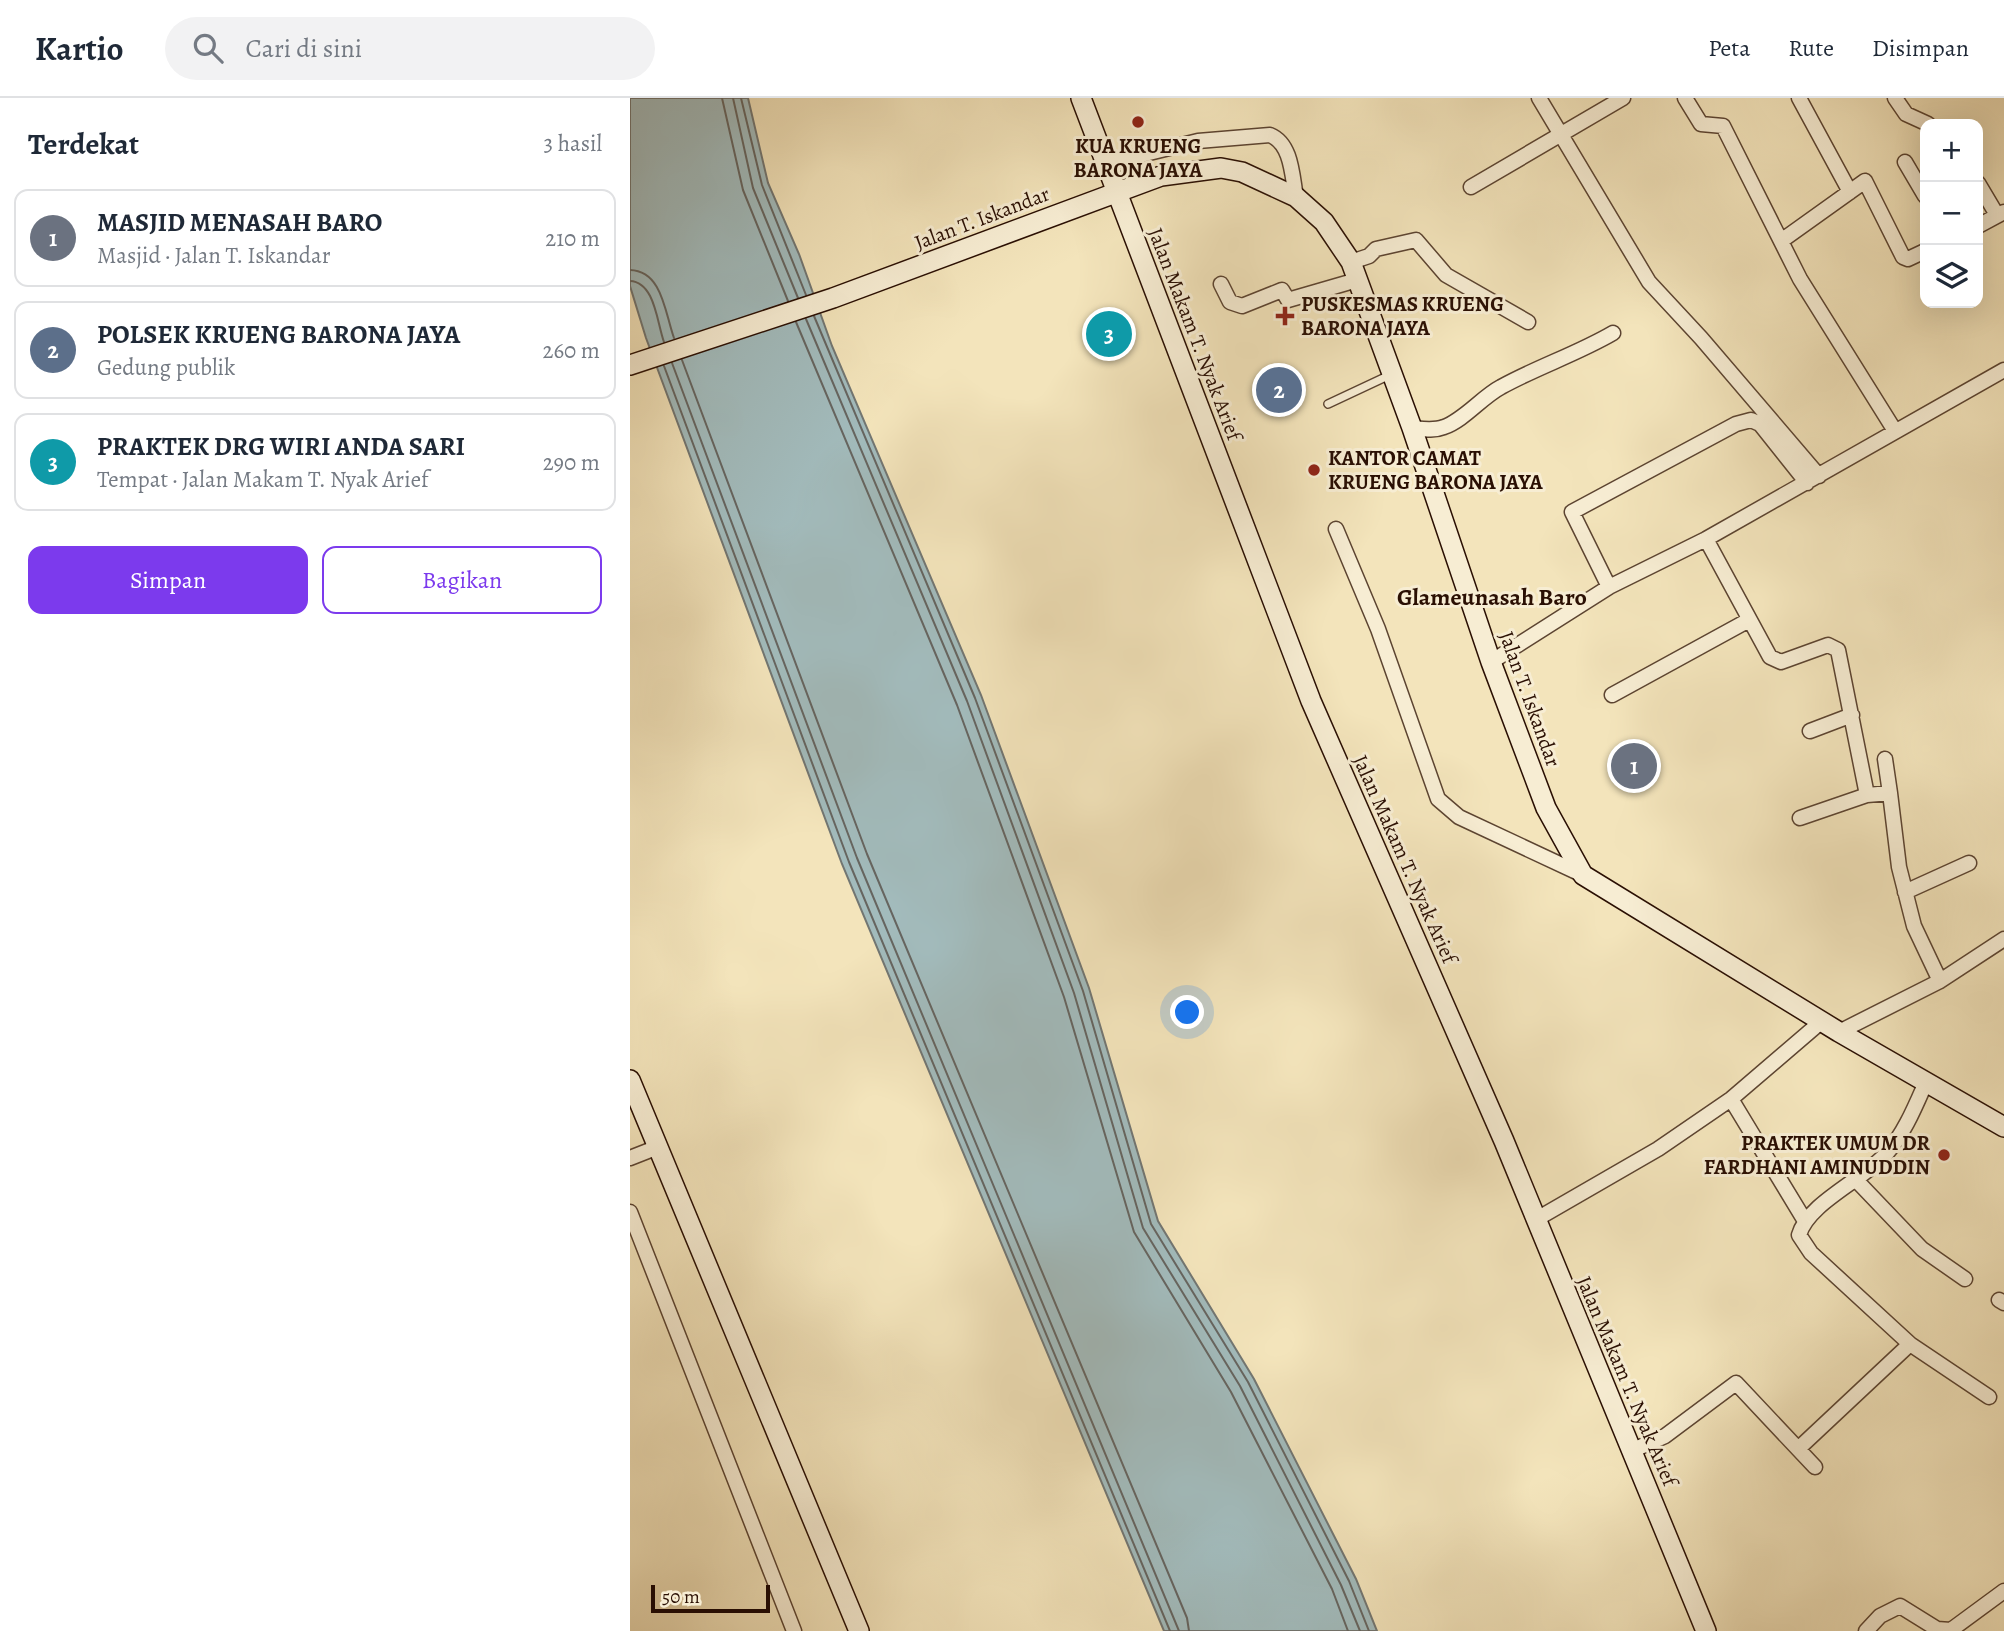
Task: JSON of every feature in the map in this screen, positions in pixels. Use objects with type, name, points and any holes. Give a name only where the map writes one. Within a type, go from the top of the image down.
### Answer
[{"type":"street","name":"Jalan Makam T. Nyak Arief","points":[[1081,98],[1311,701],[1498,1128],[1706,1631]]},
{"type":"street","points":[[1539,98],[1648,282],[1701,338],[1813,479]]},
{"type":"street","points":[[1471,187],[1623,98]]},
{"type":"street","points":[[1685,98],[1701,124],[1723,126],[1800,279],[1895,431]]},
{"type":"street","points":[[1799,98],[1850,192]]},
{"type":"street","points":[[1895,98],[1906,114],[1920,120]]},
{"type":"street","points":[[1104,164],[1198,141],[1270,135],[1278,138],[1287,153],[1296,197]]},
{"type":"street","points":[[1905,162],[1920,188]]},
{"type":"street","name":"Jalan T. Iskandar","points":[[630,365],[833,298],[1160,176],[1221,168],[1250,175],[1296,197],[1324,222],[1350,262],[1412,428],[1490,662],[1546,808],[1583,875],[1839,1032],[2004,1127]]},
{"type":"street","points":[[1781,241],[1865,181],[1905,259],[1920,253]]},
{"type":"street","points":[[1983,190],[2001,213],[1983,223]]},
{"type":"street","points":[[1350,262],[1369,257],[1376,249],[1416,240],[1446,275],[1528,322]]},
{"type":"street","points":[[1221,284],[1230,302],[1242,306],[1282,290],[1288,300],[1357,281]]},
{"type":"street","points":[[1412,428],[1433,430],[1452,424],[1482,398],[1504,385],[1577,354],[1613,333]]},
{"type":"street","points":[[1490,662],[1609,587],[1706,539],[2004,370]]},
{"type":"street","points":[[1609,587],[1572,512],[1736,424],[1751,420],[1760,424],[1813,479]]},
{"type":"street","points":[[1336,528],[1378,629],[1438,799],[1459,817],[1583,875]]},
{"type":"street","points":[[1706,539],[1770,657],[1781,662],[1834,645],[1839,654],[1867,795]]},
{"type":"street","points":[[1612,695],[1749,620]]},
{"type":"street","points":[[1810,731],[1852,715]]},
{"type":"street","points":[[1885,759],[1905,892],[1914,926],[1940,981]]},
{"type":"street","points":[[1800,817],[1867,795],[1890,793]]},
{"type":"street","points":[[1905,892],[1969,863]]},
{"type":"street","points":[[1839,1032],[1940,981],[2004,939]]},
{"type":"street","points":[[1535,1220],[1658,1149],[1731,1099],[1822,1021]]},
{"type":"street","points":[[630,1080],[651,1150],[859,1631]]},
{"type":"street","points":[[1926,1082],[1908,1121],[1887,1153],[1857,1181],[1804,1221],[1798,1235],[1804,1245],[1910,1344],[1989,1397]]},
{"type":"street","points":[[1731,1099],[1804,1221]]},
{"type":"street","points":[[630,1158],[651,1150]]},
{"type":"street","points":[[1857,1181],[1922,1249],[1965,1279]]},
{"type":"street","points":[[630,1212],[794,1631]]},
{"type":"street","points":[[1798,1449],[1910,1344]]},
{"type":"street","points":[[1631,1451],[1665,1436],[1736,1383],[1815,1467]]},
{"type":"street","points":[[1866,1631],[1880,1616],[1900,1606],[1937,1629],[1951,1630],[2004,1591]]},
{"type":"lane","points":[[1328,404],[1393,374]]},
{"type":"water","points":[[630,98],[748,98],[768,183],[799,254],[832,346],[981,695],[1089,988],[1158,1221],[1254,1379],[1356,1579],[1377,1631],[1164,1631],[842,864],[646,338],[630,286]]},
{"type":"place","name":"KUA KRUENG BARONA JAYA","points":[[1138,122]]},
{"type":"place","name":"PUSKESMAS KRUENG BARONA JAYA","points":[[1285,316]]},
{"type":"place","name":"PRAKTEK DRG WIRI ANDA SARI","points":[[1109,334]]},
{"type":"place","name":"POLSEK KRUENG BARONA JAYA","points":[[1279,390]]},
{"type":"place","name":"KANTOR CAMAT KRUENG BARONA JAYA","points":[[1314,470]]},
{"type":"place","name":"MASJID MENASAH BARO","points":[[1634,766]]},
{"type":"place","name":"PRAKTEK UMUM DR FARDHANI AMINUDDIN","points":[[1944,1155]]},
{"type":"district","name":"Glameunasah Baro","points":[[1492,597]]}]
